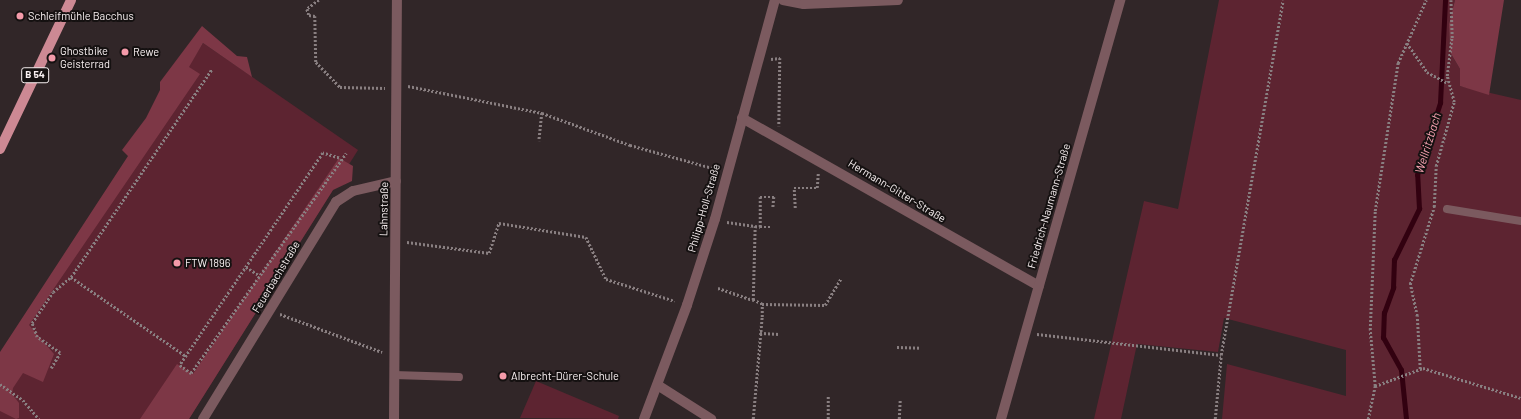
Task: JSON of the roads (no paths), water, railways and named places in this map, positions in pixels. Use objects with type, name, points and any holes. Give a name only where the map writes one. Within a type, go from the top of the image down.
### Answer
[{"type":"main road","name":"B 54","points":[[0,149],[71,0]]},
{"type":"street","name":"Lahnstraße","points":[[394,419],[397,0]]},
{"type":"street","name":"Philipp-Holl-Straße","points":[[644,419],[659,386],[687,305],[727,171],[775,0]]},
{"type":"street","points":[[783,0],[804,4],[898,0]]},
{"type":"street","name":"Friedrich-Naumann-Straße","points":[[1001,419],[1120,0]]},
{"type":"street","name":"Hermann-Gitter-Straße","points":[[742,118],[779,137],[1018,277],[1039,286]]},
{"type":"street","name":"Feuerbachstraße","points":[[203,419],[336,202],[353,191],[396,182]]},
{"type":"street","points":[[659,386],[711,419]]},
{"type":"lane","points":[[1447,208],[1521,220]]},
{"type":"lane","points":[[394,375],[459,377]]},
{"type":"waterway","name":"Wellritzbach","points":[[1406,419],[1401,370],[1383,338],[1384,313],[1393,288],[1394,260],[1419,209],[1417,175],[1440,103],[1445,0]]},
{"type":"place","name":"Schleifmühle Bacchus","points":[[20,16]]},
{"type":"place","name":"Rewe","points":[[125,52]]},
{"type":"place","name":"Ghostbike Geisterrad","points":[[52,58]]},
{"type":"place","name":"FTW 1896","points":[[177,263]]},
{"type":"place","name":"Albrecht-Dürer-Schule","points":[[503,376]]}]
